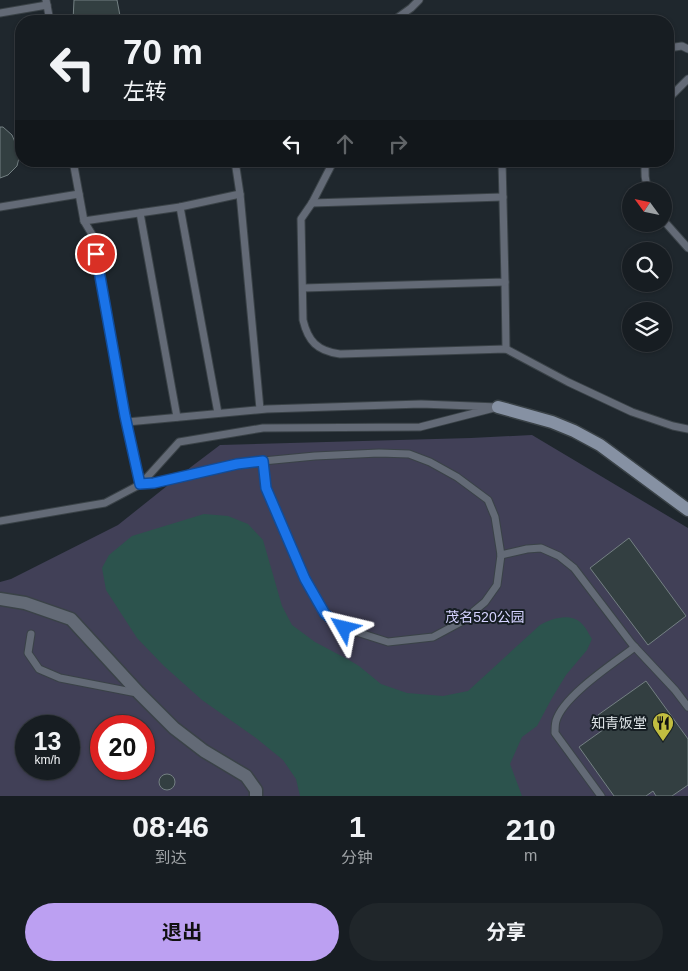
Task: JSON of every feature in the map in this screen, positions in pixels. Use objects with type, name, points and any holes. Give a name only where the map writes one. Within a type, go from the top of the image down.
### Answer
[{"type":"street","points":[[498,407],[552,422],[600,445],[688,510]]},
{"type":"street","points":[[0,599],[25,603],[71,619],[174,728],[204,750],[246,776],[256,790],[256,796]]},
{"type":"lane","points":[[401,15],[419,0]]},
{"type":"lane","points":[[0,13],[47,3]]},
{"type":"lane","points":[[674,47],[682,46],[688,49]]},
{"type":"lane","points":[[674,94],[688,79]]},
{"type":"lane","points":[[74,167],[84,222],[93,236],[140,484]]},
{"type":"lane","points":[[236,167],[260,409]]},
{"type":"lane","points":[[330,167],[301,219],[303,320],[311,340],[319,348],[329,353],[340,354],[506,349],[568,382],[632,412],[688,429]]},
{"type":"lane","points":[[502,167],[506,349]]},
{"type":"lane","points":[[645,167],[646,182]]},
{"type":"lane","points":[[0,207],[79,194]]},
{"type":"lane","points":[[84,222],[180,207],[240,194]]},
{"type":"lane","points":[[312,202],[503,197]]},
{"type":"lane","points":[[180,207],[218,413]]},
{"type":"lane","points":[[140,213],[177,417]]},
{"type":"lane","points":[[672,230],[688,248]]},
{"type":"lane","points":[[303,288],[504,282]]},
{"type":"lane","points":[[127,422],[260,409],[421,404],[498,407]]},
{"type":"lane","points":[[0,521],[105,503],[140,484],[179,442],[263,428],[420,427],[498,407]]},
{"type":"lane","points":[[140,484],[154,483],[237,464],[263,461],[315,456],[379,453],[409,454],[430,462],[457,477],[488,500],[495,517],[501,555],[497,585],[485,602],[461,622],[433,637],[388,642],[344,628],[325,614],[305,579],[266,488],[263,461]]},
{"type":"lane","points":[[501,555],[541,548],[559,556],[574,568],[635,647],[675,690],[688,707]]},
{"type":"lane","points":[[31,634],[28,653],[39,669],[60,678],[140,693]]},
{"type":"lane","points":[[601,796],[555,733],[556,721],[561,710],[582,687],[635,647]]},
{"type":"green space","name":"茂名520公园","points":[[532,435],[688,528],[688,796],[0,796],[0,582],[11,579],[118,525],[220,445]]},
{"type":"shaded area","points":[[204,514],[228,516],[248,524],[263,540],[282,606],[292,625],[315,642],[359,666],[381,684],[407,693],[443,696],[468,691],[540,625],[551,620],[568,617],[579,621],[592,639],[587,650],[566,675],[537,726],[522,737],[510,764],[522,796],[300,796],[296,779],[283,760],[256,738],[202,700],[164,666],[137,638],[106,590],[102,568],[109,555],[132,536]]},
{"type":"building","points":[[74,0],[117,0],[120,15],[73,15]]},
{"type":"building","points":[[0,127],[3,127],[12,135],[15,142],[16,167],[8,175],[0,178]]},
{"type":"building","points":[[629,538],[686,616],[648,645],[590,568]]},
{"type":"building","points":[[646,681],[688,739],[688,785],[672,796],[656,796],[653,791],[646,796],[614,796],[579,747],[607,727],[598,715]]},
{"type":"building","points":[[167,774],[173,776],[175,782],[173,788],[167,790],[161,788],[159,782],[161,776]]},
{"type":"place","name":"知青饭堂","points":[[663,742]]},
{"type":"route","points":[[96,254],[125,416],[140,484],[154,483],[237,464],[263,461],[266,488],[305,579],[325,614],[344,628]]}]
